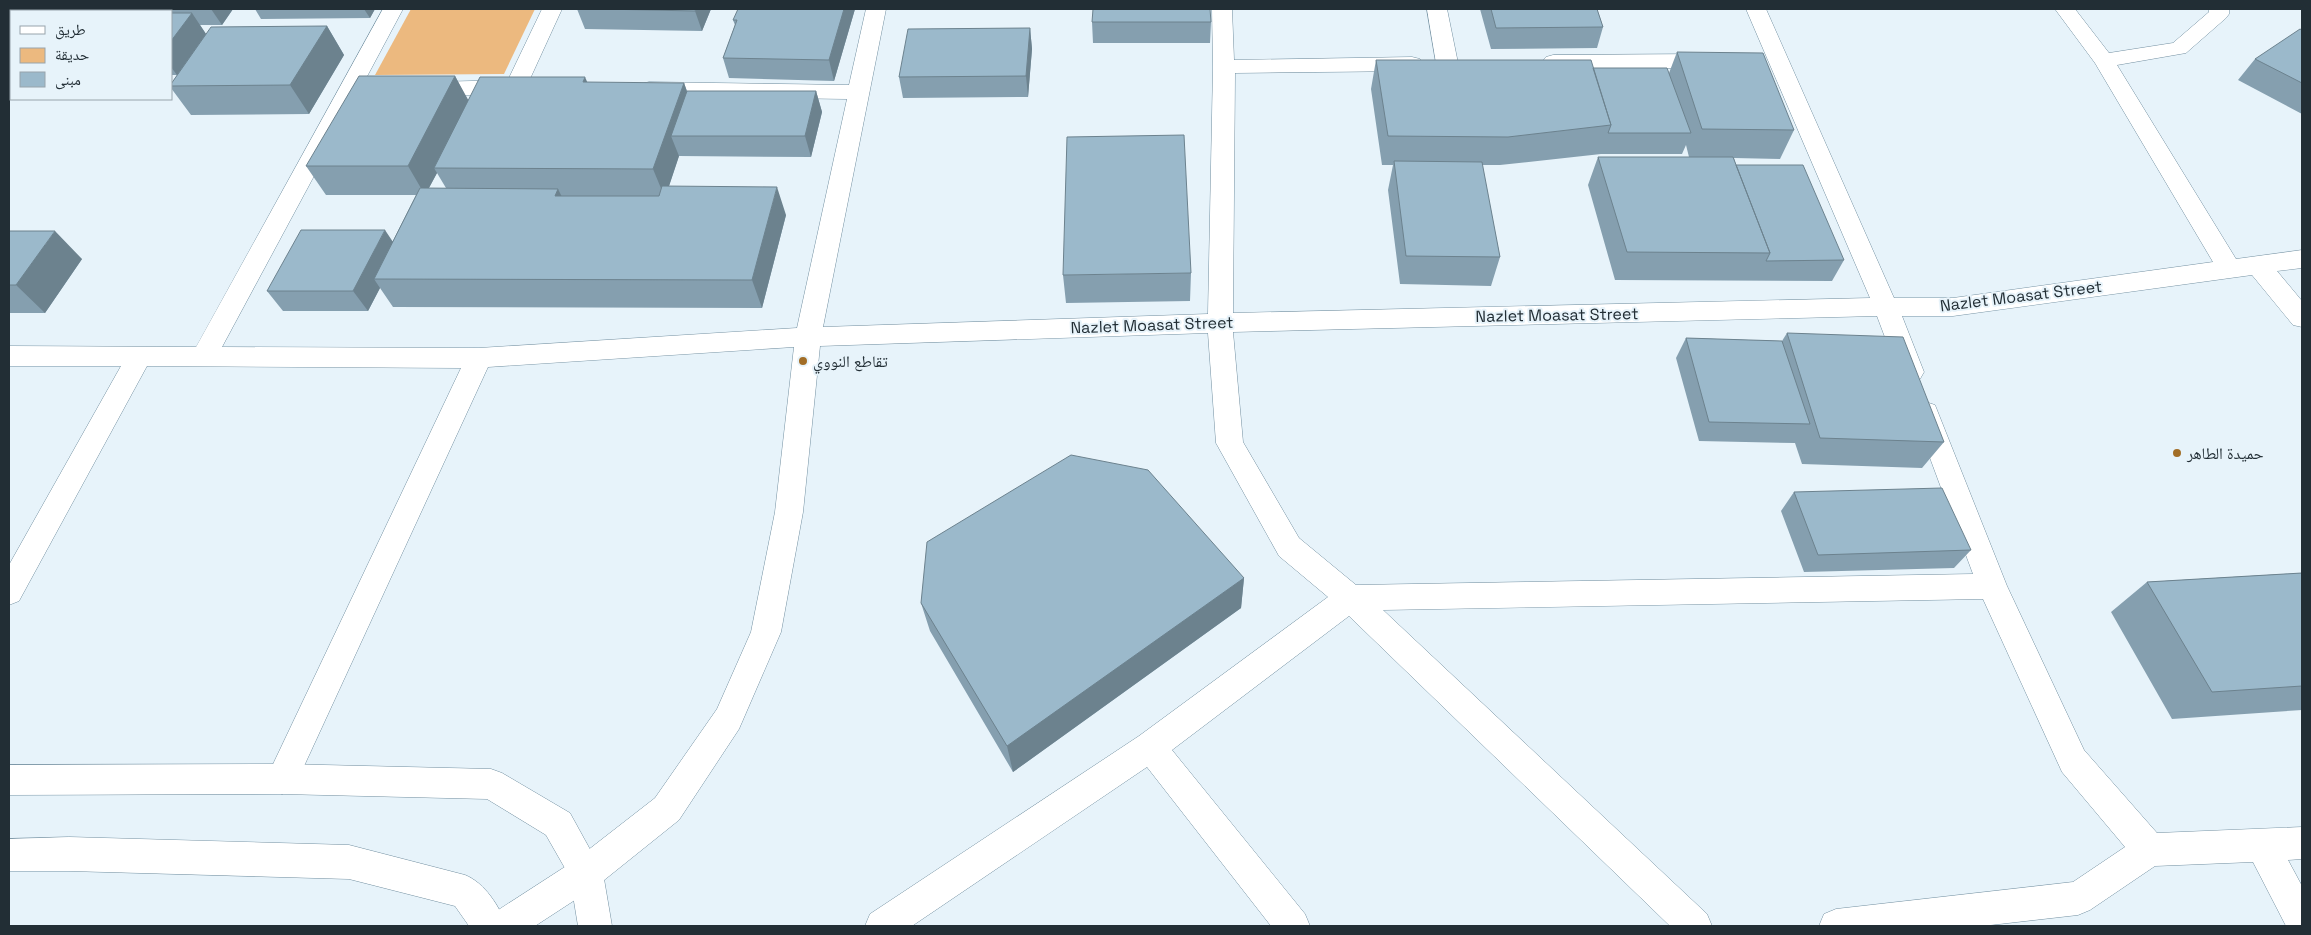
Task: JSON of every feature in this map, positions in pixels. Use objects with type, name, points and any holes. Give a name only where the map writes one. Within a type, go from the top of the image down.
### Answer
[{"type":"street","points":[[204,358],[393,9]]},
{"type":"street","points":[[350,91],[526,87],[552,9]]},
{"type":"street","points":[[504,926],[586,873],[667,809],[728,719],[766,632],[789,512],[808,337],[876,9]]},
{"type":"street","points":[[1222,9],[1224,67],[1220,323],[1230,443],[1289,547],[1350,598],[1694,926]]},
{"type":"street","points":[[1224,67],[1457,63],[1437,9]]},
{"type":"street","points":[[1756,9],[1768,60],[1886,307],[1992,586],[2072,761],[2150,850]]},
{"type":"street","points":[[2065,9],[2104,61],[2229,269]]},
{"type":"street","points":[[2104,61],[2179,48],[2219,14],[2219,9]]},
{"type":"street","points":[[1535,62],[1730,60]]},
{"type":"street","points":[[634,89],[859,92]]},
{"type":"street","name":"Nazlet Moasat Street","points":[[9,356],[479,358],[808,337],[1220,323],[1953,307],[2302,259]]},
{"type":"street","points":[[2258,265],[2302,318]]},
{"type":"street","points":[[9,592],[140,356]]},
{"type":"street","points":[[282,779],[479,358]]},
{"type":"street","points":[[882,926],[1150,748],[1350,598],[1992,586]]},
{"type":"street","points":[[1150,748],[1293,926]]},
{"type":"street","points":[[9,780],[282,779],[491,784],[558,824],[586,873],[594,926]]},
{"type":"street","points":[[1836,926],[2078,898],[2150,850],[2302,843]]},
{"type":"street","points":[[2262,845],[2302,921]]},
{"type":"street","points":[[9,855],[69,854],[349,862],[465,892],[490,926]]},
{"type":"green space","points":[[411,9],[535,9],[504,74],[375,75]]},
{"type":"building","points":[[602,9],[696,9],[695,11]]},
{"type":"building","points":[[738,9],[844,9],[829,60],[723,58],[737,20],[733,20]]},
{"type":"building","points":[[1093,9],[1210,9],[1211,22],[1092,22]]},
{"type":"building","points":[[1491,9],[1597,9],[1603,27],[1496,28]]},
{"type":"building","points":[[172,13],[192,13],[172,40]]},
{"type":"building","points":[[327,26],[290,85],[172,86],[172,83],[211,27]]},
{"type":"building","points":[[1030,28],[1026,76],[899,77],[908,29]]},
{"type":"building","points":[[2300,29],[2302,30],[2302,83],[2255,59]]},
{"type":"building","points":[[1677,52],[1763,53],[1794,130],[1702,129]]},
{"type":"building","points":[[1376,60],[1591,60],[1611,125],[1508,137],[1388,136]]},
{"type":"building","points":[[1593,68],[1667,68],[1691,133],[1608,133],[1611,125]]},
{"type":"building","points":[[359,76],[455,76],[408,166],[306,166]]},
{"type":"building","points":[[480,77],[585,77],[583,82],[684,83],[653,169],[434,168]]},
{"type":"building","points":[[687,91],[816,91],[805,136],[671,136]]},
{"type":"building","points":[[1184,135],[1191,273],[1063,275],[1067,137]]},
{"type":"building","points":[[1598,157],[1733,157],[1770,253],[1627,252]]},
{"type":"building","points":[[1394,161],[1482,162],[1500,257],[1406,256]]},
{"type":"building","points":[[1736,165],[1803,165],[1844,260],[1766,261],[1770,253]]},
{"type":"building","points":[[662,186],[777,187],[752,280],[374,279],[420,188],[558,189],[555,196],[659,196]]},
{"type":"building","points":[[301,230],[385,230],[353,291],[267,291]]},
{"type":"building","points":[[9,231],[55,231],[16,285],[9,285]]},
{"type":"building","points":[[1787,333],[1903,337],[1944,442],[1820,438]]},
{"type":"building","points":[[1686,338],[1782,341],[1810,424],[1709,422]]},
{"type":"building","points":[[1071,455],[1148,470],[1244,578],[1007,746],[921,603],[927,542]]},
{"type":"building","points":[[1942,488],[1971,550],[1818,555],[1794,492]]},
{"type":"building","points":[[2302,573],[2302,686],[2212,692],[2147,582]]},
{"type":"place","name":"تقاطع النووي","points":[[803,361]]},
{"type":"place","name":"حميدة الطاهر","points":[[2177,453]]}]
